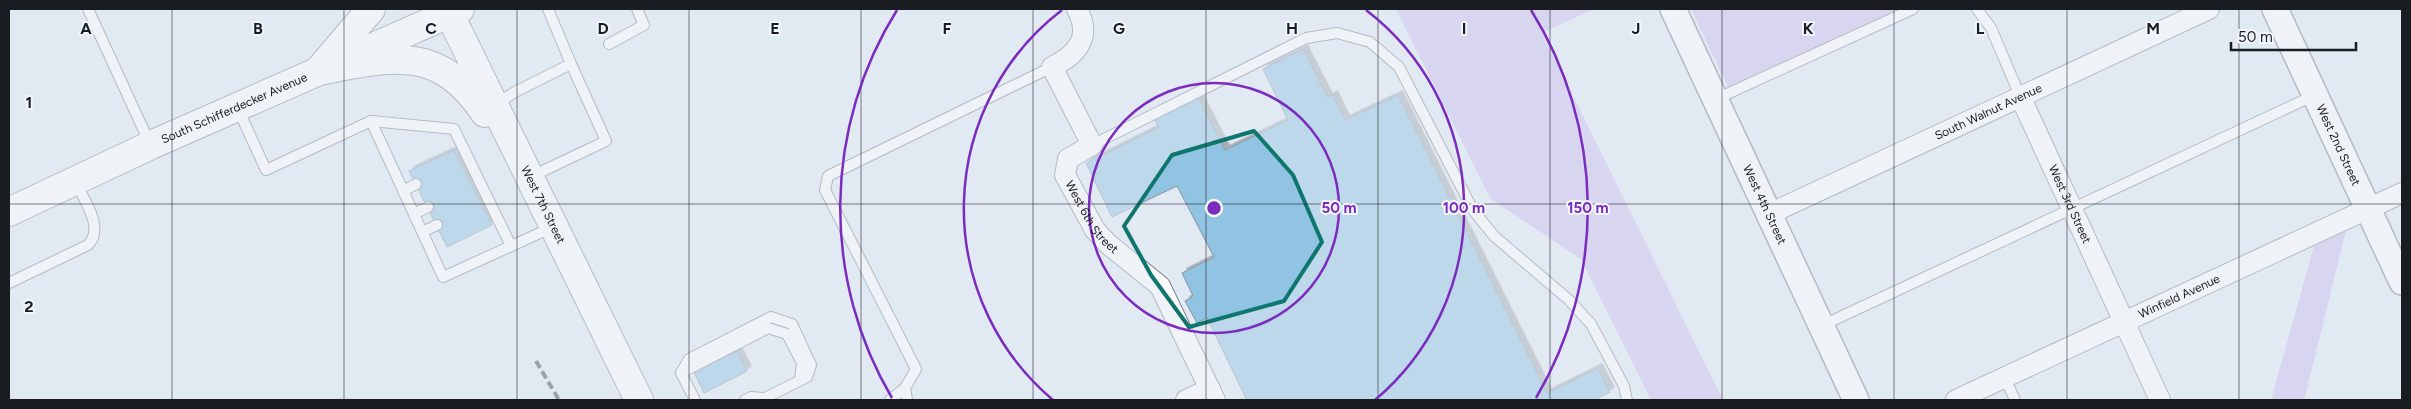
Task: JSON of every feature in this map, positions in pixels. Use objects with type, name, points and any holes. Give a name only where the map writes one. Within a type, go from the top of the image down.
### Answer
[{"type":"main road","points":[[318,72],[372,9]]},
{"type":"main road","name":"South Schifferdecker Avenue","points":[[10,209],[318,72],[452,10]]},
{"type":"main road","name":"West 7th Street","points":[[452,10],[494,105],[639,400]]},
{"type":"main road","points":[[318,72],[397,59],[437,68],[452,75],[466,88],[492,123],[509,135]]},
{"type":"street","points":[[1077,9],[1084,21],[1082,39],[1075,52],[1052,67],[1092,145]]},
{"type":"street","name":"West 4th Street","points":[[1673,9],[1856,400]]},
{"type":"street","name":"South Walnut Avenue","points":[[1769,214],[2209,9]]},
{"type":"street","name":"West 2nd Street","points":[[2275,9],[2402,282]]},
{"type":"street","name":"West 3rd Street","points":[[2020,96],[2160,400]]},
{"type":"street","name":"West 6th Street","points":[[1092,145],[1068,159],[1066,176],[1095,230],[1108,244],[1160,286],[1212,394]]},
{"type":"street","name":"Winfield Avenue","points":[[1956,400],[2402,192]]},
{"type":"street","points":[[1186,400],[1212,394]]},
{"type":"lane","points":[[88,9],[151,145]]},
{"type":"lane","points":[[529,177],[606,141],[548,9]]},
{"type":"lane","points":[[609,44],[644,25],[637,9]]},
{"type":"lane","points":[[1716,100],[1913,9]]},
{"type":"lane","name":"West 3rd Street","points":[[1978,9],[1991,28],[2020,96]]},
{"type":"lane","points":[[1092,145],[1306,38],[1337,33],[1370,42],[1399,67],[1473,210],[1494,236],[1569,300],[1591,324],[1624,386],[1627,400]]},
{"type":"lane","points":[[494,105],[515,92],[571,64]]},
{"type":"lane","points":[[890,400],[905,388],[916,369],[825,190],[828,176],[1052,67]]},
{"type":"lane","points":[[1821,326],[2315,96]]},
{"type":"lane","points":[[237,108],[266,170],[371,121],[454,129],[464,161],[485,204],[511,246]]},
{"type":"lane","points":[[371,121],[443,277],[554,226]]},
{"type":"lane","points":[[9,283],[88,245],[95,238],[96,230],[75,180]]},
{"type":"lane","points":[[403,191],[416,184]]},
{"type":"lane","points":[[414,214],[428,207]]},
{"type":"lane","points":[[422,232],[437,225]]},
{"type":"lane","points":[[695,400],[681,373],[689,359],[771,317],[792,324],[811,365],[807,377],[765,398],[745,400]]},
{"type":"lane","points":[[2005,378],[2015,400]]},
{"type":"lane","points":[[905,388],[907,400]]},
{"type":"highlighted area","points":[[1254,131],[1293,175],[1322,242],[1284,301],[1189,327],[1151,275],[1124,226],[1172,155]]},
{"type":"shaded area","points":[[1396,9],[1594,9],[1542,33],[1723,400],[1651,400],[1581,259],[1490,198]]},
{"type":"shaded area","points":[[1691,9],[1897,9],[1728,87]]},
{"type":"shaded area","points":[[2346,231],[2304,400],[2271,400],[2314,246]]},
{"type":"building","points":[[1303,49],[1328,98],[1333,95],[1345,120],[1398,95],[1547,393],[1598,368],[1610,392],[1594,400],[1247,400],[1207,318],[1197,323],[1185,301],[1193,296],[1182,273],[1214,257],[1177,186],[1112,217],[1086,163],[1159,127],[1154,119],[1198,97],[1225,150],[1288,120],[1263,69]]},
{"type":"building","points":[[454,150],[492,225],[447,247],[409,171]]},
{"type":"building","points":[[737,351],[747,371],[704,393],[694,372]]},
{"type":"railway","points":[[536,361],[559,400]]}]
